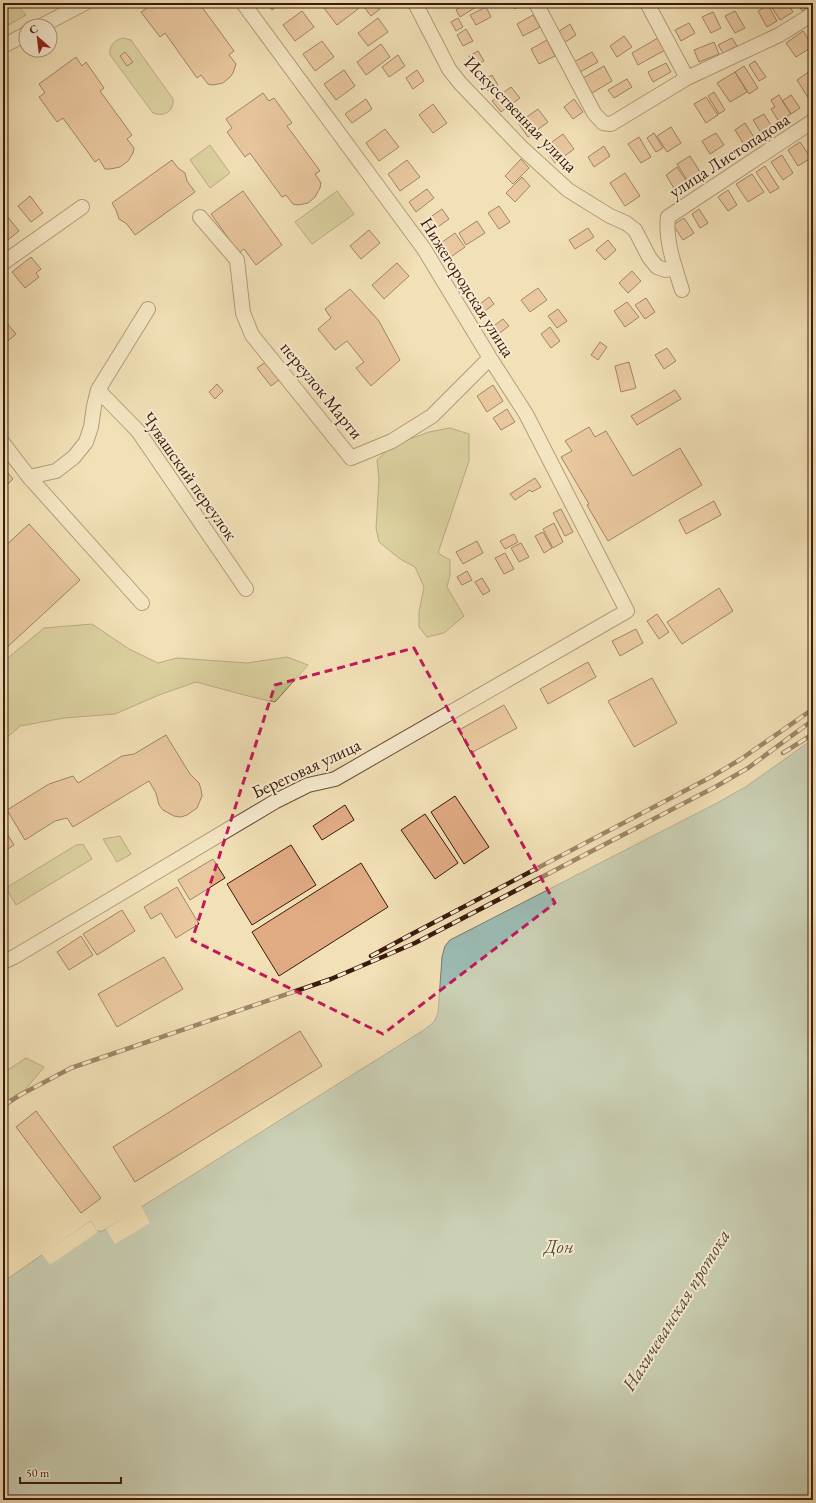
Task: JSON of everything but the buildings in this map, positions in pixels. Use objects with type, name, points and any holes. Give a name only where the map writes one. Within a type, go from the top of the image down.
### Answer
[{"type":"street","points":[[56,18],[85,3]]},
{"type":"street","name":"Нижегородская улица","points":[[243,3],[424,249],[526,414],[627,611]]},
{"type":"street","name":"Искусственная улица","points":[[415,3],[449,69],[460,83],[522,148],[568,190],[610,216],[626,223],[635,230],[656,267],[666,270],[675,268]]},
{"type":"street","points":[[536,3],[594,113],[603,123],[611,124],[687,78],[779,35],[813,14]]},
{"type":"street","points":[[647,3],[687,78]]},
{"type":"street","points":[[3,46],[18,38]]},
{"type":"street","name":"улица Листопадова","points":[[682,290],[675,268],[666,228],[668,217],[813,121]]},
{"type":"street","points":[[3,263],[82,207]]},
{"type":"street","name":"переулок Марти","points":[[200,217],[237,260],[243,313],[252,335],[351,458],[392,441],[432,416],[490,358]]},
{"type":"street","points":[[29,477],[56,471],[74,457],[86,442],[92,427],[94,406],[98,390],[148,309]]},
{"type":"street","name":"Чувашский переулок","points":[[98,390],[138,431],[246,589]]},
{"type":"street","points":[[3,443],[29,477],[142,603]]},
{"type":"street","name":"Береговая улица","points":[[3,962],[14,957],[276,801],[308,786],[335,779],[627,611]]},
{"type":"highlighted area","points":[[414,648],[555,903],[383,1034],[192,940],[275,685]]},
{"type":"shaded area","points":[[3,3],[15,3],[26,15],[18,18],[18,20],[3,28]]},
{"type":"shaded area","points":[[123,38],[131,40],[173,99],[172,107],[168,112],[164,114],[153,113],[110,55],[110,49],[113,44],[117,40]]},
{"type":"shaded area","points":[[210,145],[230,173],[210,188],[190,160]]},
{"type":"shaded area","points":[[337,191],[354,214],[312,244],[295,222]]},
{"type":"shaded area","points":[[450,428],[469,434],[469,461],[438,553],[450,560],[450,575],[447,587],[464,616],[444,633],[427,637],[419,627],[419,612],[424,587],[415,567],[400,559],[379,542],[376,528],[379,479],[377,460],[393,445],[429,432]]},
{"type":"shaded area","points":[[92,624],[129,649],[158,663],[177,658],[247,663],[287,657],[308,665],[275,702],[196,682],[159,695],[115,714],[64,718],[20,726],[3,741],[3,662],[44,628]]},
{"type":"shaded area","points":[[120,836],[131,854],[117,862],[103,839]]},
{"type":"shaded area","points":[[83,844],[92,859],[16,905],[6,888],[76,845]]},
{"type":"shaded area","points":[[26,1058],[44,1067],[25,1090],[3,1103],[3,1073]]},
{"type":"water","name":"Дон","points":[[813,739],[813,1500],[3,1500],[3,1284],[10,1277],[91,1221],[97,1231],[106,1229],[424,1030],[434,1022],[438,1013],[442,957],[445,946],[450,940],[717,803],[747,786]]},
{"type":"pier","points":[[141,1206],[150,1223],[115,1244],[106,1229]]},
{"type":"pier","points":[[91,1221],[98,1232],[50,1265],[42,1254]]},
{"type":"railway","points":[[371,956],[711,777],[741,759],[813,709]]},
{"type":"railway","points":[[3,1106],[20,1095],[71,1068],[331,979],[415,943],[717,786],[748,768],[813,720]]},
{"type":"railway","points":[[783,753],[813,734]]},
{"type":"water label","name":"Нахичеванская протока","points":[[676,1310]]}]
